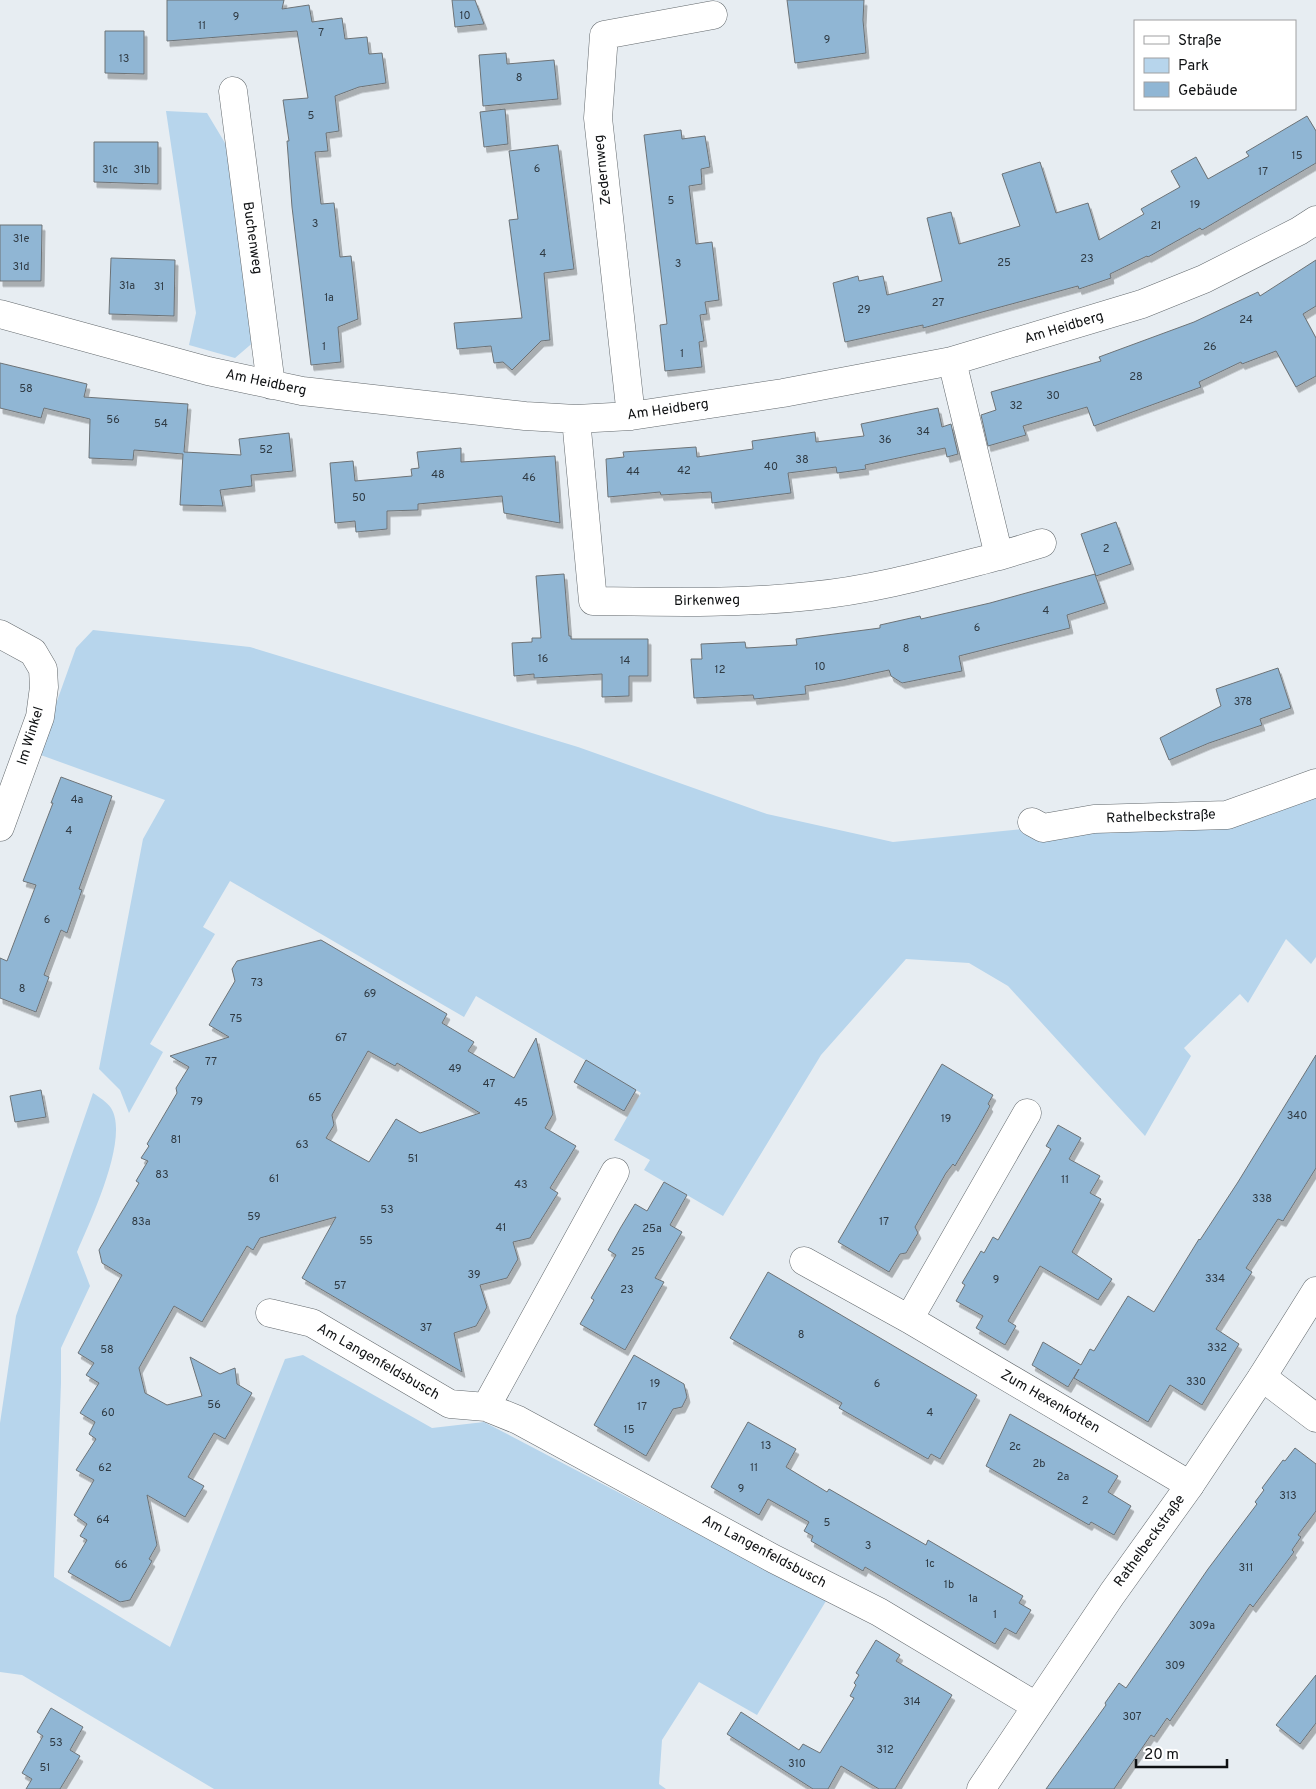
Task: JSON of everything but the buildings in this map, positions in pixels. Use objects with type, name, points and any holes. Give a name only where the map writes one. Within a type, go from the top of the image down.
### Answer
[{"type":"street","name":"Zedernweg","points":[[631,416],[598,118],[604,35],[713,15]]},
{"type":"street","name":"Buchenweg","points":[[233,91],[272,385]]},
{"type":"street","name":"Am Heidberg","points":[[0,314],[208,371],[272,385],[322,394],[576,420],[631,416],[783,393],[952,362],[1142,304],[1204,279],[1299,231],[1316,220]]},
{"type":"street","points":[[952,362],[1000,556]]},
{"type":"street","name":"Birkenweg","points":[[576,420],[593,601],[710,603],[811,596],[907,580],[1042,543]]},
{"type":"street","name":"Im Winkel","points":[[0,634],[33,652],[43,669],[44,688],[40,717],[0,827]]},
{"type":"street","name":"Rathelbeckstraße","points":[[1032,822],[1043,828],[1094,819],[1226,815],[1316,783]]},
{"type":"street","points":[[909,1319],[1027,1113]]},
{"type":"street","points":[[486,1407],[615,1172]]},
{"type":"street","name":"Zum Hexenkotten","points":[[804,1261],[909,1319],[1190,1485]]},
{"type":"street","name":"Rathelbeckstraße","points":[[981,1789],[1112,1594],[1190,1485],[1262,1377],[1316,1291]]},
{"type":"street","name":"Am Langenfeldsbusch","points":[[270,1313],[312,1323],[450,1404],[486,1407],[518,1420],[774,1558],[879,1612],[1036,1706]]},
{"type":"street","points":[[1262,1377],[1316,1418]]},
{"type":"green space","points":[[166,111],[207,113],[231,153],[256,340],[235,358],[189,345],[196,313]]},
{"type":"green space","points":[[93,630],[250,647],[578,747],[767,814],[893,842],[1105,821],[1228,818],[1316,786],[1316,957],[1311,964],[1286,939],[1248,1003],[1240,994],[1184,1048],[1191,1056],[1145,1136],[1008,986],[969,963],[906,959],[821,1055],[723,1216],[644,1170],[650,1160],[614,1140],[641,1093],[476,996],[464,1017],[230,881],[203,927],[215,934],[150,1044],[163,1052],[129,1113],[120,1090],[99,1069],[143,839],[165,800],[38,754],[76,648]]},
{"type":"green space","points":[[93,1093],[111,1108],[116,1122],[116,1139],[106,1180],[77,1252],[90,1286],[61,1348],[54,1577],[170,1647],[285,1359],[303,1355],[432,1428],[484,1422],[826,1601],[757,1715],[699,1682],[662,1740],[659,1784],[666,1789],[214,1789],[22,1675],[0,1672],[0,1423],[16,1316]]}]
